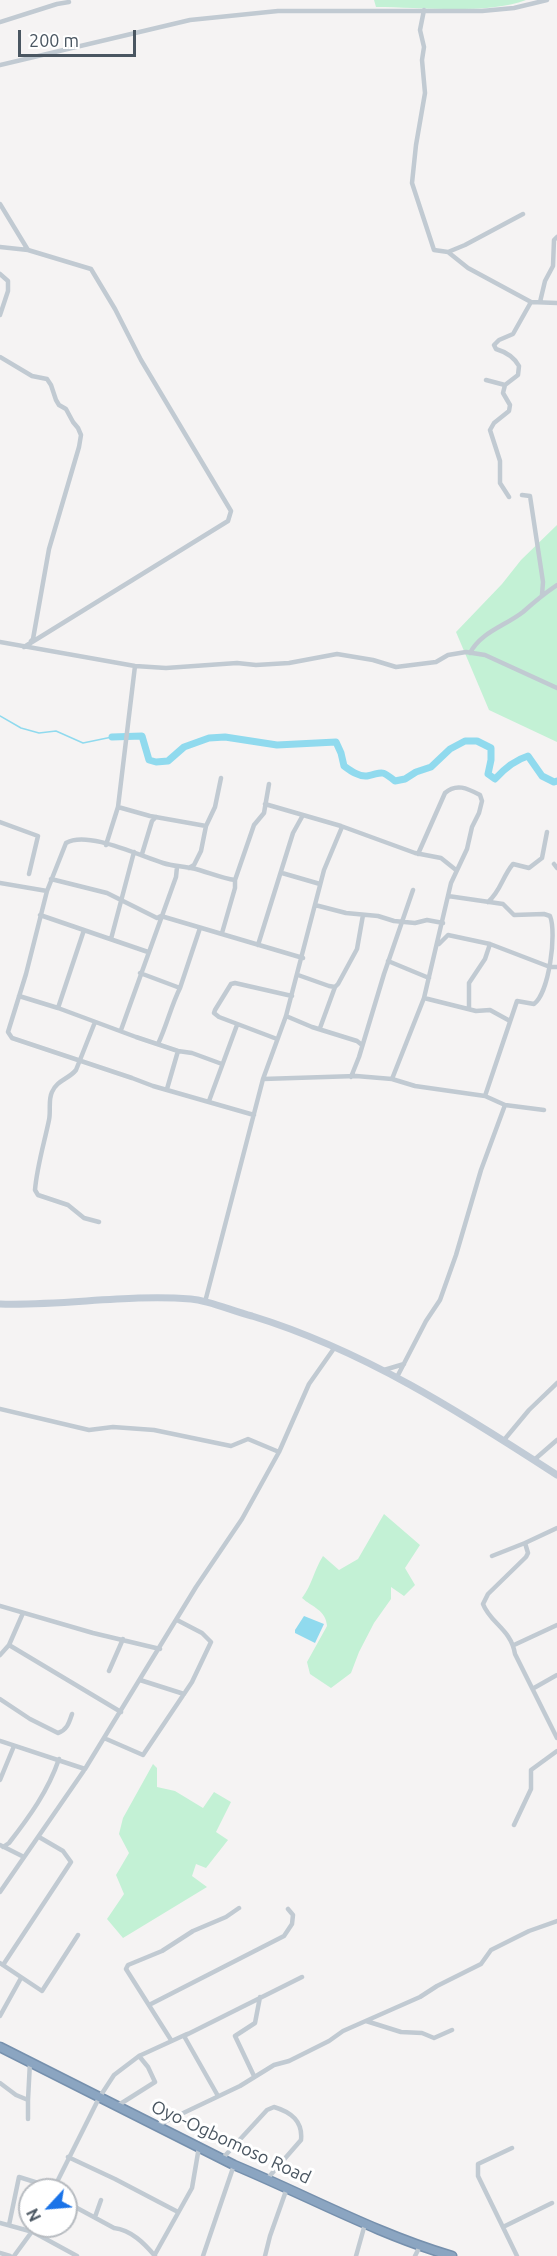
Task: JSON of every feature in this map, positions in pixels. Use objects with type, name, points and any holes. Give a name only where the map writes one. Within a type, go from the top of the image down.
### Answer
[{"type":"highway","name":"Oyo-Ogbomoso Road","points":[[0,2047],[234,2165],[420,2246],[452,2256]]},
{"type":"main road","points":[[0,1304],[145,1298],[205,1302],[301,1332],[384,1370],[450,1406],[557,1475]]},
{"type":"street","points":[[0,65],[190,20],[278,11],[482,11],[514,8],[547,0]]},
{"type":"street","points":[[0,22],[69,2]]},
{"type":"street","points":[[424,10],[420,30],[424,47],[422,60],[425,93],[412,183],[434,250],[448,252],[523,214]]},
{"type":"street","points":[[0,204],[28,250]]},
{"type":"street","points":[[540,302],[545,281],[552,266],[554,240],[557,237]]},
{"type":"street","points":[[0,247],[28,250],[91,269],[141,360],[231,511],[228,521],[24,647]]},
{"type":"street","points":[[448,252],[468,268],[531,302],[557,303]]},
{"type":"street","points":[[0,274],[8,281],[8,291],[0,315]]},
{"type":"street","points":[[509,497],[500,483],[500,461],[490,430],[494,423],[509,411],[510,405],[502,393],[505,385],[515,379],[519,366],[512,357],[496,349],[494,345],[499,340],[513,334],[531,302]]},
{"type":"street","points":[[0,357],[32,376],[47,380],[56,400],[66,409],[81,435],[49,549],[33,639],[24,647]]},
{"type":"street","points":[[486,380],[505,385]]},
{"type":"street","points":[[522,495],[530,496],[543,582],[542,595]]},
{"type":"street","points":[[470,652],[479,640],[522,612],[557,585]]},
{"type":"street","points":[[0,642],[135,666],[166,668],[237,663],[256,665],[289,663],[337,654],[373,660],[396,667],[436,662],[448,655],[470,652],[485,655],[557,688]]},
{"type":"street","points":[[106,845],[118,807],[135,666]]},
{"type":"street","points":[[193,867],[201,851],[206,826],[215,807],[221,778]]},
{"type":"street","points":[[222,933],[254,825],[262,817],[269,784]]},
{"type":"street","points":[[392,1079],[424,998],[448,896],[479,813],[482,801],[477,793],[457,786],[444,794],[418,854]]},
{"type":"street","points":[[265,804],[342,827],[418,854],[441,858],[456,870]]},
{"type":"street","points":[[118,807],[153,818],[206,826]]},
{"type":"street","points":[[258,945],[293,833],[303,815]]},
{"type":"street","points":[[142,854],[153,818]]},
{"type":"street","points":[[0,822],[38,836],[29,874]]},
{"type":"street","points":[[205,1302],[263,1079],[292,996],[320,885],[334,843],[342,827]]},
{"type":"street","points":[[489,902],[498,894],[505,874],[513,864],[529,868],[542,858],[547,832]]},
{"type":"street","points":[[236,880],[216,877],[193,867],[177,867],[142,854],[81,838],[66,843],[47,891],[8,1032],[12,1038],[153,1086],[254,1114]]},
{"type":"street","points":[[111,939],[134,852]]},
{"type":"street","points":[[120,1030],[176,877],[177,867]]},
{"type":"street","points":[[282,873],[320,885]]},
{"type":"street","points":[[51,879],[107,893],[152,917],[161,916],[303,958]]},
{"type":"street","points":[[0,883],[47,891]]},
{"type":"street","points":[[351,1077],[413,890]]},
{"type":"street","points":[[448,896],[503,904],[514,915],[544,914],[550,916],[557,914]]},
{"type":"street","points":[[315,905],[402,922],[415,923],[427,920],[443,922]]},
{"type":"street","points":[[40,915],[148,952]]},
{"type":"street","points":[[320,1029],[335,987],[340,982],[342,974],[357,949],[363,915]]},
{"type":"street","points":[[485,1096],[517,1001],[534,1004],[538,1001],[550,967],[555,943],[550,916]]},
{"type":"street","points":[[554,932],[557,922]]},
{"type":"street","points":[[158,1044],[167,1026],[170,1010],[180,988],[200,928]]},
{"type":"street","points":[[58,1008],[84,930]]},
{"type":"street","points":[[437,946],[448,935],[490,944],[550,967],[557,967]]},
{"type":"street","points":[[469,1009],[469,983],[485,959],[490,944]]},
{"type":"street","points":[[388,961],[429,978]]},
{"type":"street","points":[[141,973],[180,988]]},
{"type":"street","points":[[298,975],[335,987]]},
{"type":"street","points":[[277,1040],[237,1025],[214,1013],[231,984],[247,984],[292,996]]},
{"type":"street","points":[[19,996],[222,1064]]},
{"type":"street","points":[[424,998],[469,1009],[490,1010],[510,1021]]},
{"type":"street","points":[[286,1016],[361,1042]]},
{"type":"street","points":[[95,1022],[72,1075],[59,1082],[52,1092],[49,1120],[42,1144],[35,1190],[38,1195],[68,1205],[84,1218],[99,1222]]},
{"type":"street","points":[[209,1101],[237,1025]]},
{"type":"street","points":[[167,1089],[178,1051]]},
{"type":"street","points":[[263,1079],[351,1077],[392,1079],[416,1086],[485,1096],[506,1105],[544,1110]]},
{"type":"street","points":[[398,1377],[426,1321],[440,1300],[481,1170],[506,1105]]},
{"type":"street","points":[[0,1892],[85,1769],[196,1587],[259,1490],[279,1452],[309,1384],[335,1347]]},
{"type":"street","points":[[384,1370],[404,1364]]},
{"type":"street","points":[[504,1440],[529,1410],[557,1383]]},
{"type":"street","points":[[0,1409],[89,1430],[113,1427],[154,1430],[231,1446],[250,1439],[279,1452]]},
{"type":"street","points":[[534,1460],[557,1440]]},
{"type":"street","points":[[492,1556],[557,1528]]},
{"type":"street","points":[[525,1543],[528,1553],[526,1557],[488,1594],[483,1604],[486,1611],[500,1624],[514,1645],[515,1654],[557,1738]]},
{"type":"street","points":[[0,1606],[160,1648]]},
{"type":"street","points":[[0,1655],[9,1645],[23,1613]]},
{"type":"street","points":[[104,1738],[143,1755],[184,1695],[210,1642],[202,1633],[177,1620]]},
{"type":"street","points":[[514,1645],[557,1625]]},
{"type":"street","points":[[109,1671],[123,1639]]},
{"type":"street","points":[[9,1645],[121,1712]]},
{"type":"street","points":[[534,1688],[557,1675]]},
{"type":"street","points":[[140,1680],[184,1695]]},
{"type":"street","points":[[0,1699],[30,1719],[58,1733],[69,1724],[72,1714]]},
{"type":"street","points":[[0,1741],[85,1769]]},
{"type":"street","points":[[0,1780],[14,1746]]},
{"type":"street","points":[[514,1825],[531,1789],[531,1770],[557,1750]]},
{"type":"street","points":[[2,1846],[9,1843],[38,1805],[51,1781],[59,1759]]},
{"type":"street","points":[[39,1837],[63,1851],[71,1862],[1,1964],[43,1990],[78,1935]]},
{"type":"street","points":[[2,1846],[24,1857]]},
{"type":"street","points":[[171,2040],[133,1982],[126,1969],[128,1965],[162,1951],[193,1931],[226,1917],[239,1908]]},
{"type":"street","points":[[149,2006],[284,1936],[293,1915],[288,1909]]},
{"type":"street","points":[[156,2126],[240,2086],[274,2065],[289,2061],[329,2041],[343,2031],[420,1997],[481,1964],[491,1950],[529,1931],[557,1921]]},
{"type":"street","points":[[58,2178],[99,2098],[114,2075],[139,2056],[302,1977]]},
{"type":"street","points":[[0,2016],[21,1978]]},
{"type":"street","points":[[254,2076],[235,2036],[255,2023],[260,1997]]},
{"type":"street","points":[[366,2021],[401,2032],[422,2033],[434,2038],[452,2030]]},
{"type":"street","points":[[187,2034],[184,2036],[218,2096]]},
{"type":"street","points":[[117,2106],[155,2082],[139,2056]]},
{"type":"street","points":[[28,2119],[30,2062]]},
{"type":"street","points":[[0,2083],[16,2095],[28,2100]]},
{"type":"street","points":[[222,2159],[267,2110],[274,2107],[281,2109],[296,2119],[301,2140],[267,2178]]},
{"type":"street","points":[[78,2208],[114,2228],[123,2229],[143,2242],[154,2256],[194,2182],[199,2147]]},
{"type":"street","points":[[512,2148],[478,2164],[477,2169],[478,2176],[517,2256]]},
{"type":"street","points":[[68,2157],[178,2212]]},
{"type":"street","points":[[203,2256],[234,2165]]},
{"type":"street","points":[[9,2225],[18,2182]]},
{"type":"street","points":[[265,2256],[287,2188]]},
{"type":"street","points":[[95,2217],[101,2200]]},
{"type":"street","points":[[503,2227],[552,2203]]},
{"type":"street","points":[[356,2256],[366,2222]]},
{"type":"street","points":[[0,2223],[18,2228]]},
{"type":"street","points":[[0,2253],[12,2256],[28,2238]]},
{"type":"street","points":[[44,2238],[77,2256]]},
{"type":"street","points":[[415,2256],[420,2246]]},
{"type":"green space","points":[[374,0],[526,0],[510,5],[452,9],[376,7]]},
{"type":"green space","points":[[557,525],[557,742],[489,710],[456,632],[502,584],[521,560]]},
{"type":"green space","points":[[384,1514],[420,1545],[405,1568],[415,1585],[404,1596],[391,1587],[391,1599],[374,1623],[351,1673],[331,1688],[310,1674],[307,1662],[327,1626],[326,1621],[321,1612],[302,1598],[323,1556],[339,1570],[358,1559]]},
{"type":"green space","points":[[153,1764],[157,1768],[157,1787],[175,1791],[203,1808],[214,1792],[231,1802],[216,1832],[228,1840],[206,1868],[196,1864],[192,1876],[207,1887],[123,1938],[107,1919],[124,1894],[116,1875],[129,1853],[119,1834],[123,1818]]},
{"type":"water","points":[[304,1616],[324,1624],[315,1643],[295,1633]]},
{"type":"waterway","points":[[0,716],[21,728],[39,733],[56,731],[83,743],[112,737]]},
{"type":"waterway","points":[[112,737],[142,736],[149,760],[156,762],[168,761],[184,747],[209,738],[225,737],[277,745],[336,742],[344,766],[349,770],[364,776],[384,773],[395,781],[431,767],[450,749],[465,741],[477,741],[491,748],[488,774],[495,779],[510,765],[528,756],[542,776],[554,782],[557,781]]}]
